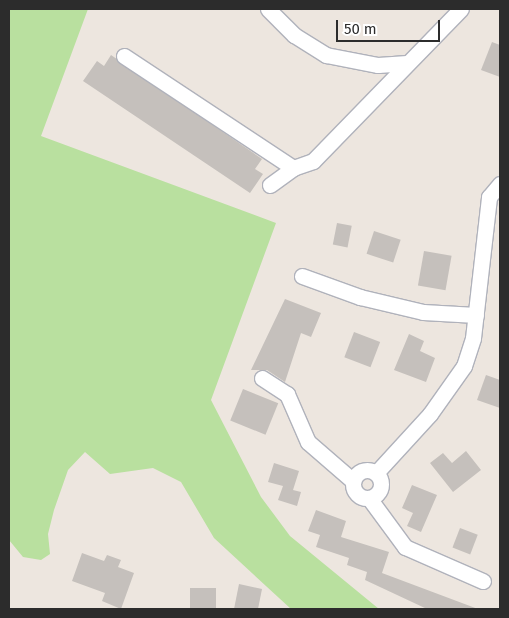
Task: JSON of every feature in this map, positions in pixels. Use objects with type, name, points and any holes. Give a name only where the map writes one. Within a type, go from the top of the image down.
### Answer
[{"type":"street","points":[[268,9],[294,35],[326,55],[378,65],[407,63]]},
{"type":"street","points":[[270,185],[293,168],[313,161],[407,63],[426,50],[461,9]]},
{"type":"street","points":[[124,56],[293,168]]},
{"type":"street","points":[[376,473],[430,414],[464,366],[476,315],[489,197],[500,184]]},
{"type":"street","points":[[302,276],[360,297],[423,312],[476,315]]},
{"type":"street","points":[[262,378],[286,394],[308,442],[353,481],[359,496],[369,498],[405,547],[428,561],[483,581]]},
{"type":"street","points":[[353,481],[365,470],[376,473]]},
{"type":"street","points":[[369,498],[381,488],[376,473]]},
{"type":"green space","points":[[9,9],[88,9],[41,136],[276,223],[211,400],[261,497],[290,536],[379,609],[291,609],[214,538],[181,482],[153,468],[110,474],[85,452],[68,470],[54,510],[48,534],[50,554],[41,560],[23,557],[9,540]]},
{"type":"building","points":[[492,42],[500,45],[500,77],[481,70]]},
{"type":"building","points":[[111,55],[262,159],[255,169],[263,174],[250,193],[83,81],[97,61],[104,66]]},
{"type":"building","points":[[337,223],[352,226],[348,247],[333,245]]},
{"type":"building","points":[[374,231],[401,240],[393,262],[367,254]]},
{"type":"building","points":[[424,251],[452,256],[445,290],[418,285]]},
{"type":"building","points":[[285,299],[321,313],[311,337],[301,333],[285,382],[267,370],[251,370]]},
{"type":"building","points":[[354,332],[380,342],[370,367],[344,357]]},
{"type":"building","points":[[409,334],[424,341],[420,351],[435,358],[426,382],[394,370]]},
{"type":"building","points":[[486,375],[500,380],[500,408],[477,400]]},
{"type":"building","points":[[243,389],[278,403],[265,435],[230,421]]},
{"type":"building","points":[[466,451],[481,470],[453,492],[430,463],[443,453],[452,463]]},
{"type":"building","points":[[274,463],[299,471],[293,490],[301,492],[297,506],[278,500],[283,486],[268,482]]},
{"type":"building","points":[[412,485],[437,495],[421,532],[407,526],[413,513],[402,508]]},
{"type":"building","points":[[316,510],[346,521],[341,537],[389,552],[382,573],[478,609],[427,609],[365,580],[367,572],[347,565],[349,558],[316,547],[320,535],[308,531]]},
{"type":"building","points":[[460,528],[478,535],[470,554],[452,548]]},
{"type":"building","points":[[82,553],[104,561],[107,555],[121,560],[118,567],[134,573],[121,609],[102,601],[105,593],[72,581]]},
{"type":"building","points":[[239,584],[262,589],[258,609],[234,609]]},
{"type":"building","points":[[190,588],[216,588],[216,609],[190,609]]}]
